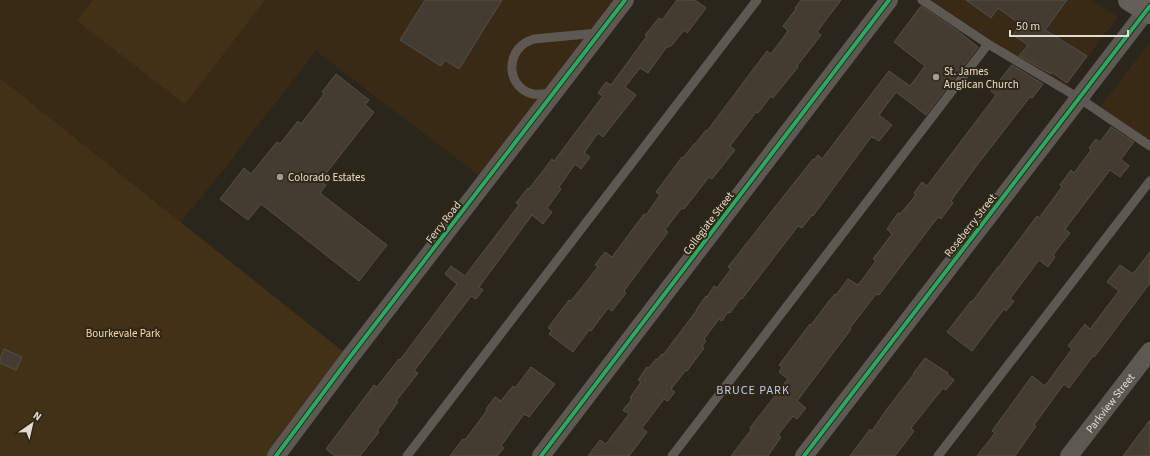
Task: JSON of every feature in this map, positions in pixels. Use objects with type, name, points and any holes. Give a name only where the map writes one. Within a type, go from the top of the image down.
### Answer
[{"type":"street","name":"Ferry Road","points":[[276,456],[350,356],[625,0]]},
{"type":"street","name":"Collegiate Street","points":[[541,456],[889,0]]},
{"type":"street","name":"Roseberry Street","points":[[804,456],[1079,98],[1144,7]]},
{"type":"street","name":"Parkview Street","points":[[1069,456],[1150,351]]},
{"type":"lane","points":[[408,456],[757,0]]},
{"type":"lane","points":[[922,0],[988,44],[1079,98],[1150,146]]},
{"type":"lane","points":[[554,93],[541,95],[533,94],[518,86],[511,72],[514,56],[519,49],[526,42],[534,39],[600,33]]},
{"type":"lane","points":[[672,456],[988,44]]},
{"type":"lane","points":[[938,456],[1150,181]]},
{"type":"shaded area","points":[[0,0],[625,0],[486,181],[316,51],[181,222],[0,78]]},
{"type":"shaded area","points":[[923,0],[1091,0],[1118,17],[1064,88]]},
{"type":"shaded area","points":[[1150,42],[1150,145],[1098,110]]},
{"type":"green space","points":[[93,0],[265,0],[185,104],[77,21]]},
{"type":"green space","name":"Bourkevale Park","points":[[0,78],[350,357],[276,456],[0,456]]},
{"type":"building","points":[[425,0],[502,0],[459,69],[445,60],[441,66],[400,40]]},
{"type":"building","points":[[677,0],[695,0],[706,8],[687,33],[684,30],[672,45],[666,48],[648,73],[640,68],[625,87],[636,95],[603,137],[598,133],[584,153],[590,157],[581,169],[575,164],[559,187],[561,189],[547,208],[552,212],[543,224],[532,215],[479,287],[483,290],[476,299],[471,296],[414,371],[418,373],[396,401],[398,402],[377,431],[379,432],[360,456],[335,456],[326,449],[374,385],[377,387],[399,359],[400,360],[457,284],[445,274],[451,266],[465,276],[519,205],[516,203],[552,159],[554,161],[603,96],[598,93],[606,82],[611,85],[647,36],[645,35],[659,18],[662,20]]},
{"type":"building","points":[[801,0],[841,0],[817,32],[821,35],[797,66],[798,67],[773,98],[771,96],[758,113],[756,112],[730,146],[735,150],[712,179],[709,177],[684,209],[683,208],[680,210],[665,230],[668,232],[624,291],[626,293],[612,311],[608,308],[573,352],[549,334],[552,330],[548,328],[569,300],[571,301],[598,267],[595,265],[605,252],[612,257],[644,214],[646,215],[660,195],[656,192],[682,157],[683,158],[706,130],[707,131],[767,51],[771,54],[788,31],[783,26]]},
{"type":"building","points":[[966,0],[1067,0],[1045,30],[1087,56],[1067,83],[1052,72],[1051,74],[1019,56],[1028,45],[1013,35],[1020,24],[998,8],[991,18]]},
{"type":"building","points":[[921,6],[958,31],[978,47],[926,115],[896,92],[879,115],[892,125],[879,141],[871,137],[813,216],[812,215],[802,228],[798,226],[742,299],[741,298],[730,313],[728,312],[722,321],[719,319],[704,339],[706,341],[702,346],[704,348],[671,389],[675,392],[668,401],[664,399],[642,428],[647,432],[629,456],[588,456],[600,440],[606,444],[629,414],[623,410],[632,399],[630,398],[641,382],[638,380],[647,367],[649,368],[656,359],[657,360],[662,354],[663,355],[714,286],[717,288],[731,269],[728,267],[813,159],[814,160],[818,155],[822,159],[889,71],[910,86],[925,66],[894,42]]},
{"type":"building","points":[[1012,65],[1043,84],[1032,98],[1030,97],[977,165],[951,201],[953,203],[941,219],[938,217],[879,295],[876,294],[850,328],[851,329],[797,401],[806,408],[797,419],[793,416],[778,435],[781,437],[768,456],[731,456],[751,430],[750,428],[788,379],[779,372],[782,368],[779,365],[810,324],[811,325],[848,279],[858,285],[876,261],[873,259],[892,234],[887,229],[898,213],[900,214],[916,195],[914,193],[922,182],[927,186],[996,95],[991,91]]},
{"type":"building","name":"Colorado Estates","points":[[336,74],[369,100],[365,105],[374,112],[320,181],[326,185],[320,193],[387,245],[359,281],[261,204],[248,220],[220,199],[244,168],[251,174],[277,142],[280,144],[298,121],[301,124],[324,94],[322,92]]},
{"type":"building","points":[[1111,127],[1134,142],[1121,159],[1129,166],[1120,177],[1110,170],[1065,229],[1070,233],[1053,255],[1055,257],[1048,267],[1039,260],[1010,299],[1014,301],[1006,311],[1004,309],[972,351],[947,332],[971,301],[972,302],[1037,216],[1039,218],[1062,187],[1060,185],[1071,170],[1074,173],[1091,150],[1089,148],[1096,139],[1100,142]]},
{"type":"building","points":[[1150,252],[1150,283],[1069,388],[1064,384],[1034,425],[1036,426],[1015,456],[977,456],[995,433],[992,431],[1032,376],[1045,386],[1072,349],[1068,346],[1085,324],[1090,329],[1119,291],[1107,282],[1120,265],[1133,274]]},
{"type":"building","points":[[4,349],[22,357],[16,370],[0,363]]},
{"type":"building","points":[[925,358],[948,373],[947,374],[954,380],[946,390],[943,388],[911,428],[914,431],[895,456],[850,456],[870,429],[872,431]]},
{"type":"building","points":[[531,367],[555,384],[529,417],[524,414],[501,446],[504,448],[497,456],[450,456],[463,439],[465,440],[495,397],[501,401],[513,386],[515,388]]},
{"type":"building","points":[[1150,420],[1150,456],[1123,456]]},
{"type":"cycle path","points":[[276,456],[350,357],[625,0]]},
{"type":"cycle path","points":[[541,456],[889,0]]},
{"type":"cycle path","points":[[804,456],[1150,6]]},
{"type":"place","name":"St. James Anglican Church","points":[[936,77]]},
{"type":"place","name":"Colorado Estates","points":[[280,177]]},
{"type":"district","name":"BRUCE PARK","points":[[753,390]]}]
